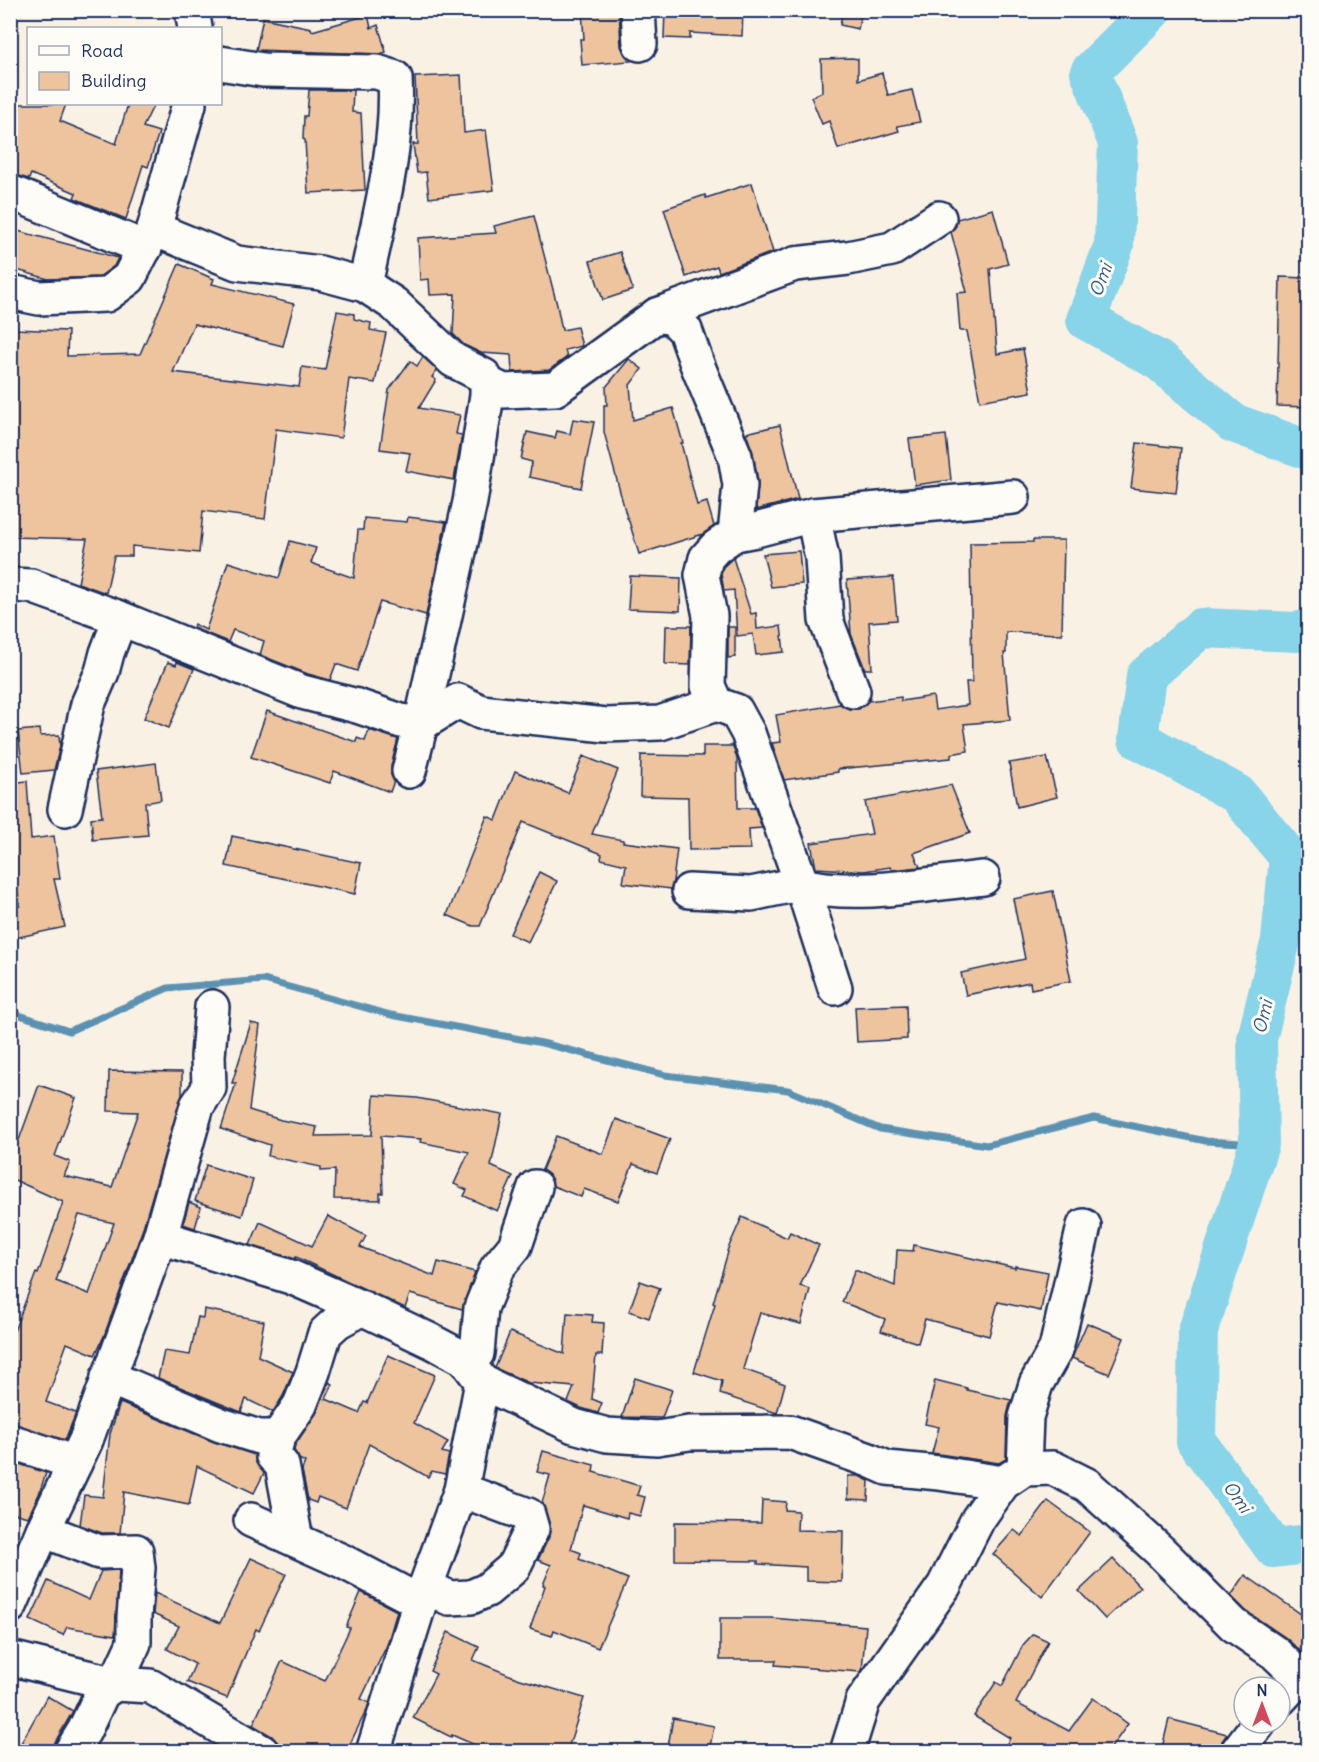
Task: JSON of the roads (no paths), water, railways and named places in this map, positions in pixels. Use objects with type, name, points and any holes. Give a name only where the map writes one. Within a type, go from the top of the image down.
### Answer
[{"type":"street","points":[[192,10],[195,27]]},
{"type":"street","points":[[638,10],[640,44]]},
{"type":"street","points":[[222,63],[262,70],[377,72],[395,78],[392,153],[365,285]]},
{"type":"street","points":[[10,292],[39,298],[106,295],[129,278],[149,238],[189,105]]},
{"type":"street","points":[[10,192],[149,238],[237,263],[320,273],[365,285],[394,304],[453,360],[484,376],[487,383],[487,394],[470,502],[409,771]]},
{"type":"street","points":[[487,383],[503,391],[555,389],[657,315],[795,264],[849,258],[892,249],[939,218]]},
{"type":"street","points":[[657,315],[673,318],[685,330],[735,456],[740,485],[735,534]]},
{"type":"street","points":[[716,704],[708,687],[710,616],[702,575],[706,558],[716,547],[735,534],[813,515],[1012,496]]},
{"type":"street","points":[[813,515],[822,558],[826,620],[853,691]]},
{"type":"street","points":[[10,585],[32,586],[117,617],[302,692],[357,706],[401,721],[421,724],[458,701],[481,712],[606,725],[660,723],[716,704],[736,711],[748,733],[802,885],[835,988]]},
{"type":"street","points":[[65,808],[88,704],[102,672],[115,632],[117,617]]},
{"type":"street","points":[[689,891],[752,894],[802,885],[820,889],[861,891],[982,878]]},
{"type":"street","points":[[10,1606],[86,1440],[160,1237],[197,1106],[209,1088],[208,1056],[212,1007]]},
{"type":"street","points":[[373,1752],[423,1594],[461,1490],[482,1308],[497,1268],[515,1246],[535,1187]]},
{"type":"street","points":[[847,1752],[863,1701],[944,1586],[978,1519],[1014,1476],[1026,1417],[1036,1384],[1056,1350],[1084,1226]]},
{"type":"street","points":[[160,1237],[291,1277],[362,1308],[431,1341],[473,1371],[574,1426],[607,1435],[657,1438],[689,1433],[790,1432],[887,1468],[1014,1476],[1053,1468],[1087,1485],[1160,1551],[1234,1625],[1275,1653],[1299,1684]]},
{"type":"street","points":[[296,1540],[282,1465],[273,1456],[278,1437],[300,1405],[325,1333],[337,1322],[362,1308]]},
{"type":"street","points":[[108,1377],[221,1425],[259,1437],[278,1437]]},
{"type":"street","points":[[10,1441],[75,1463]]},
{"type":"street","points":[[251,1520],[423,1594],[449,1598],[471,1597],[487,1590],[513,1568],[532,1529],[528,1515],[461,1490]]},
{"type":"street","points":[[43,1530],[99,1552],[136,1551],[138,1568],[134,1642],[115,1684],[102,1693],[71,1752]]},
{"type":"street","points":[[10,1658],[115,1684],[150,1686],[262,1752]]},
{"type":"street","points":[[1237,1752],[1250,1735]]},
{"type":"waterway","name":"Omi","points":[[1152,10],[1090,72],[1118,143],[1114,245],[1086,320],[1158,360],[1233,423],[1308,450]]},
{"type":"waterway","name":"Omi","points":[[1308,629],[1297,632],[1201,628],[1146,676],[1138,739],[1237,794],[1289,857],[1281,940],[1257,1039],[1259,1144],[1198,1331],[1196,1441],[1274,1548],[1308,1544]]},
{"type":"waterway","points":[[10,1012],[69,1031],[168,988],[264,980],[391,1015],[542,1043],[665,1075],[788,1090],[880,1129],[987,1145],[1094,1118],[1206,1141],[1259,1144]]}]
